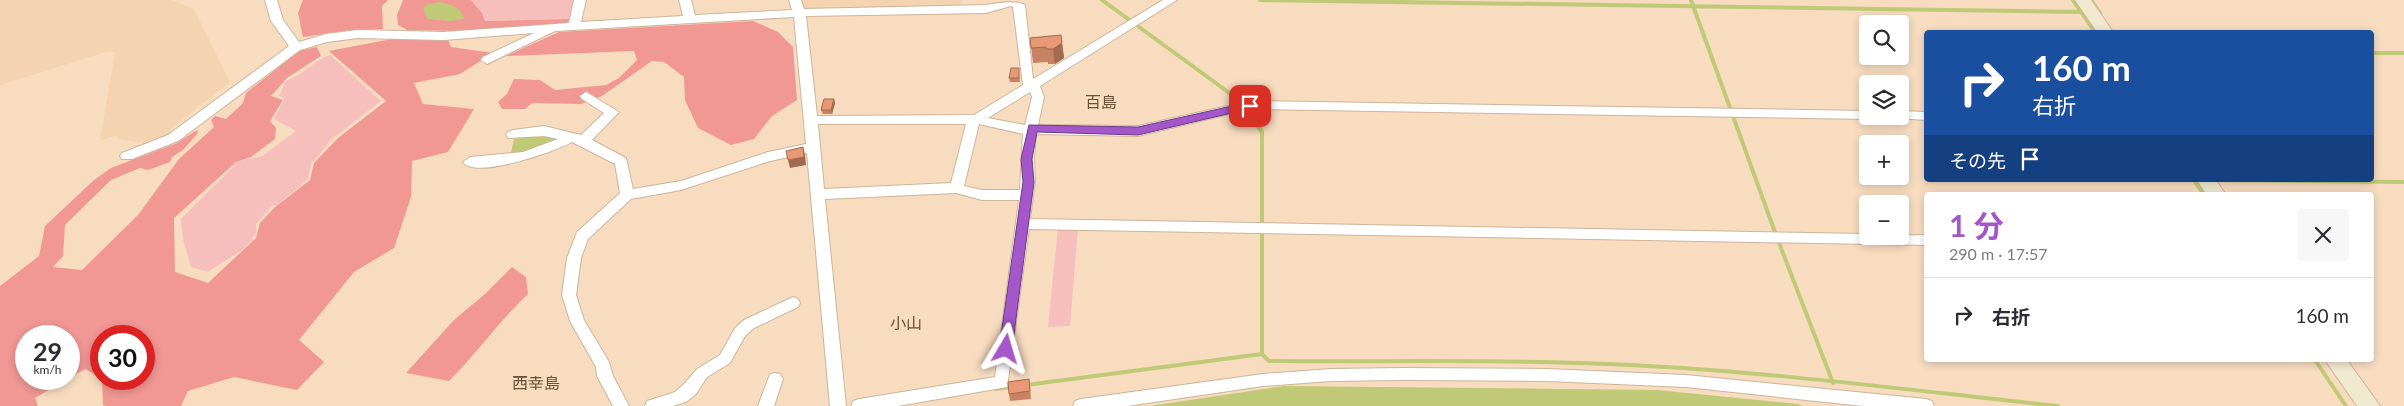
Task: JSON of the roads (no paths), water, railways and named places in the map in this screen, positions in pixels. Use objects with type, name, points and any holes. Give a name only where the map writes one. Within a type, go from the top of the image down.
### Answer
[{"type":"street","points":[[271,0],[277,21],[296,47]]},
{"type":"street","points":[[574,26],[580,0]]},
{"type":"street","points":[[685,0],[690,20]]},
{"type":"street","points":[[795,0],[814,147],[838,406]]},
{"type":"street","points":[[127,156],[174,138],[296,47],[326,38],[358,34],[444,36],[574,26],[796,14],[986,9],[1002,6],[1011,0],[1019,6],[1027,82],[1034,88],[1038,96],[1027,159],[1028,182],[1002,382],[931,400],[859,406]]},
{"type":"street","points":[[958,189],[972,125],[1034,88],[1171,0]]},
{"type":"street","points":[[2083,0],[2104,30]]},
{"type":"street","points":[[487,60],[555,28]]},
{"type":"street","points":[[470,162],[514,160],[577,139],[613,112],[586,96]]},
{"type":"street","points":[[811,120],[979,120],[1016,129],[1138,131],[1243,108],[1859,115]]},
{"type":"street","points":[[1909,115],[1924,116]]},
{"type":"street","points":[[513,135],[544,131],[577,139],[621,161],[627,194]]},
{"type":"street","points":[[621,406],[605,376],[604,366],[577,321],[569,295],[574,258],[582,236],[627,194],[652,193],[693,183],[768,157],[814,147]]},
{"type":"street","points":[[818,194],[958,189],[979,195],[1026,195]]},
{"type":"street","points":[[1023,224],[1261,230],[1924,240]]},
{"type":"street","points":[[653,406],[680,397],[690,389],[702,372],[725,359],[740,332],[749,324],[793,303]]},
{"type":"street","points":[[2336,362],[2369,406]]},
{"type":"street","points":[[1081,406],[1263,380],[1376,374],[1547,375],[1686,381],[1926,406]]},
{"type":"street","points":[[766,406],[775,379]]},
{"type":"waterway","points":[[1102,0],[1235,97],[1262,132],[1262,354]]},
{"type":"waterway","points":[[1260,0],[1693,6]]},
{"type":"waterway","points":[[1691,0],[1693,6]]},
{"type":"waterway","points":[[2073,0],[2094,30]]},
{"type":"waterway","points":[[2091,0],[2100,13]]},
{"type":"waterway","points":[[1693,6],[2080,12]]},
{"type":"waterway","points":[[1693,6],[1776,235],[1832,381]]},
{"type":"waterway","points":[[2374,53],[2404,53]]},
{"type":"waterway","points":[[2195,182],[2202,192]]},
{"type":"waterway","points":[[2374,182],[2404,182]]},
{"type":"waterway","points":[[1026,385],[1262,354]]},
{"type":"waterway","points":[[1262,354],[1269,361],[1586,363],[1685,368],[1832,381]]},
{"type":"waterway","points":[[2316,362],[2346,406]]},
{"type":"waterway","points":[[1832,381],[2058,406]]},
{"type":"waterway","points":[[996,389],[1012,387]]},
{"type":"district","name":"百島","points":[[1101,102]]},
{"type":"district","name":"小山","points":[[906,323]]},
{"type":"district","name":"西幸島","points":[[536,383]]}]
